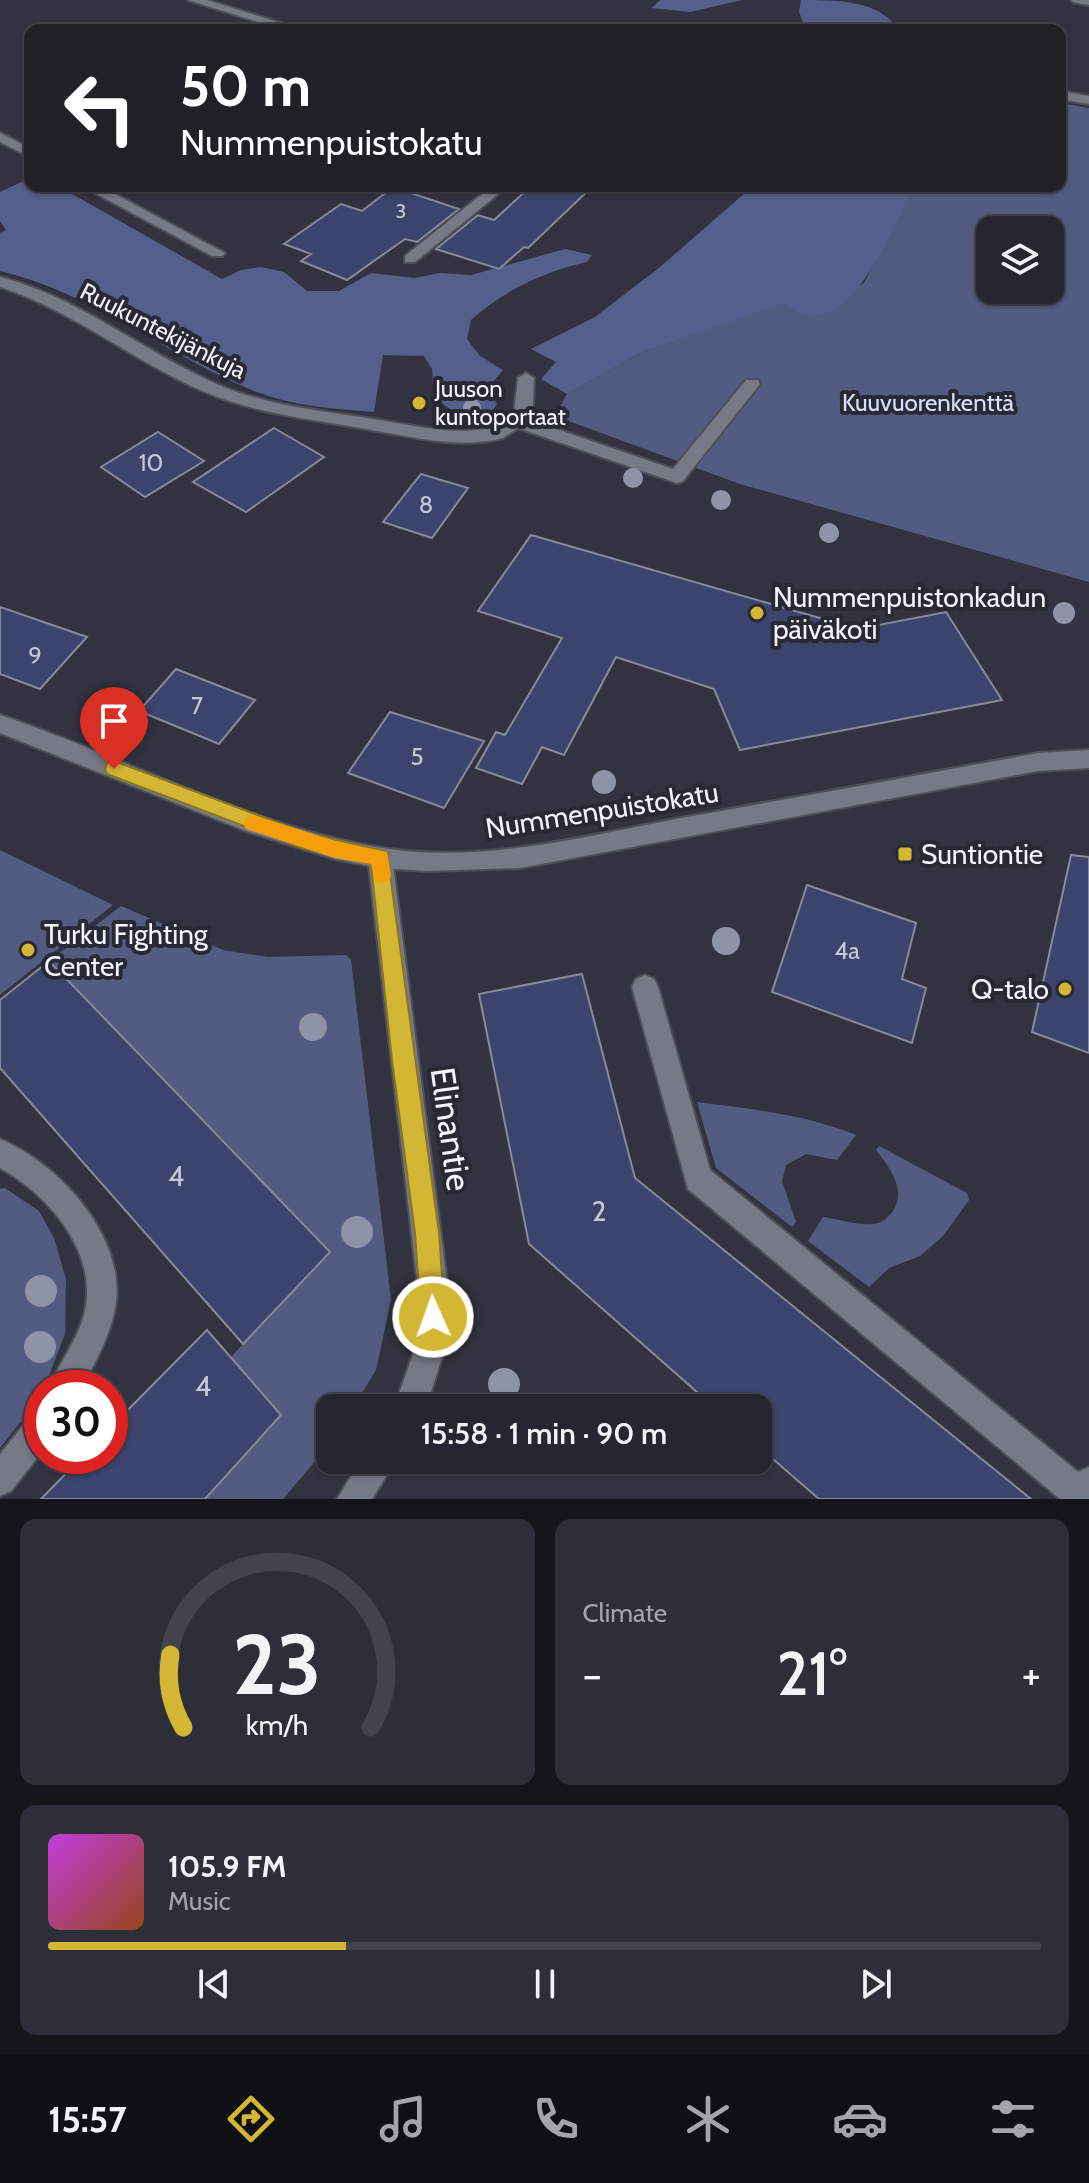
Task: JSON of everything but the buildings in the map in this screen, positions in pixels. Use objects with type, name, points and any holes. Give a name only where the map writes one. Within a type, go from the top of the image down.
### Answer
[{"type":"street","points":[[194,0],[276,24]]},
{"type":"street","points":[[1077,0],[1089,2]]},
{"type":"street","points":[[1066,96],[1089,100]]},
{"type":"street","points":[[0,137],[24,150]]},
{"type":"street","points":[[100,192],[217,253]]},
{"type":"street","points":[[410,259],[494,192]]},
{"type":"street","name":"Ruukuntekijänkuja","points":[[0,282],[47,299],[210,387],[248,401],[309,416],[446,436],[497,434],[518,422]]},
{"type":"street","points":[[526,378],[526,410],[518,422],[677,477],[752,384]]},
{"type":"street","name":"Nummenpuistokatu","points":[[0,724],[260,826],[335,849],[380,858],[464,862],[520,858],[1038,762],[1089,759]]},
{"type":"street","name":"Elinantie","points":[[380,858],[434,1297],[433,1337],[424,1378],[417,1394]]},
{"type":"street","points":[[645,987],[698,1179],[1082,1496],[1089,1483]]},
{"type":"street","points":[[0,1153],[22,1165],[55,1191],[83,1233],[95,1259],[102,1291],[96,1326],[73,1370]]},
{"type":"street","points":[[0,1480],[24,1450]]},
{"type":"street","points":[[361,1496],[373,1474]]},
{"type":"green space","name":"Kuuvuorenkenttä","points":[[1066,104],[1089,108],[1089,582],[740,484],[555,416],[567,394],[641,353],[783,302],[802,314],[864,283],[911,192],[1066,192]]},
{"type":"green space","name":"Turku Fighting Center","points":[[0,850],[113,905],[0,995]]},
{"type":"green space","points":[[121,906],[223,950],[268,957],[346,955],[351,960],[391,1300],[376,1370],[361,1394],[316,1394],[316,1460],[283,1499],[205,1499],[281,1415],[231,1357],[330,1252],[49,961]]},
{"type":"green space","points":[[697,1102],[797,1117],[856,1135],[837,1160],[806,1154],[786,1165],[782,1181],[796,1222],[792,1227],[716,1168]]},
{"type":"green space","points":[[879,1146],[967,1193],[969,1200],[943,1236],[920,1256],[889,1268],[869,1287],[808,1241],[823,1217],[867,1224],[879,1223],[891,1213],[897,1203],[897,1187],[891,1171],[876,1150]]},
{"type":"green space","points":[[5,1188],[39,1211],[54,1238],[66,1279],[65,1334],[51,1370],[24,1370],[24,1418],[0,1448],[0,1189]]},
{"type":"shaded area","points":[[660,0],[742,0],[690,12],[652,8]]},
{"type":"shaded area","points":[[801,0],[840,1],[877,11],[894,24],[801,24]]},
{"type":"shaded area","points":[[24,181],[24,192],[69,192],[222,279],[241,270],[261,267],[284,272],[307,291],[339,291],[371,273],[414,278],[440,273],[471,275],[565,249],[592,255],[587,262],[540,277],[511,291],[471,320],[467,339],[480,356],[503,370],[488,388],[497,404],[487,419],[470,424],[434,397],[432,369],[424,356],[383,355],[374,412],[283,400],[222,377],[66,294],[0,271],[0,233],[6,230],[0,221],[0,192]]},
{"type":"shaded area","points":[[746,192],[911,192],[870,271],[837,307],[819,315],[799,313],[783,303],[641,353],[567,394],[541,379],[556,362],[531,349],[595,317],[660,267]]},
{"type":"slow traffic","points":[[253,823],[302,840],[380,858],[382,875]]},
{"type":"place","name":"Juuson kuntoportaat","points":[[419,403]]},
{"type":"place","name":"Nummenpuistonkadun päiväkoti","points":[[757,613]]},
{"type":"place","name":"Suntiontie","points":[[905,854]]},
{"type":"place","name":"Turku Fighting Center","points":[[28,950]]},
{"type":"place","name":"Q-talo","points":[[1065,989]]},
{"type":"route","points":[[114,769],[302,840],[380,858],[402,1060],[427,1233],[434,1297],[433,1317]]}]
